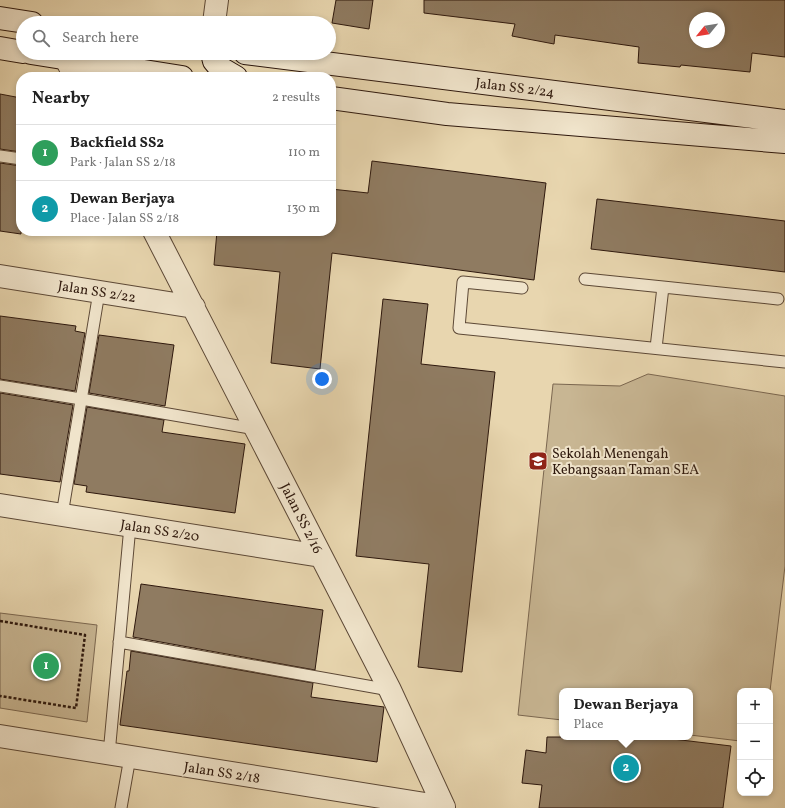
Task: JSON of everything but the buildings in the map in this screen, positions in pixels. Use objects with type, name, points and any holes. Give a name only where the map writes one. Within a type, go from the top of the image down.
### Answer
[{"type":"street","points":[[215,16],[217,0]]},
{"type":"street","points":[[0,18],[16,20]]},
{"type":"street","points":[[0,48],[16,51]]},
{"type":"street","points":[[50,60],[71,68],[120,72]]},
{"type":"street","points":[[214,60],[219,67],[228,72]]},
{"type":"street","name":"Jalan SS 2/24","points":[[301,60],[785,121]]},
{"type":"street","points":[[336,99],[447,114],[785,142]]},
{"type":"street","name":"Jalan SS 2/16","points":[[157,236],[390,690],[444,808]]},
{"type":"street","name":"Jalan SS 2/22","points":[[0,276],[194,307]]},
{"type":"street","name":"Jalan SS 2/20","points":[[0,505],[321,556]]},
{"type":"street","name":"Jalan SS 2/18","points":[[0,736],[444,808]]},
{"type":"lane","points":[[0,156],[16,158]]},
{"type":"lane","points":[[586,279],[778,299]]},
{"type":"lane","points":[[522,288],[463,282],[459,328],[785,362]]},
{"type":"lane","points":[[656,348],[663,287]]},
{"type":"lane","points":[[62,515],[99,292]]},
{"type":"lane","points":[[0,386],[256,429]]},
{"type":"lane","points":[[109,754],[130,526]]},
{"type":"lane","points":[[119,642],[390,690]]},
{"type":"lane","points":[[121,808],[130,757]]},
{"type":"path","points":[[0,621],[84,635],[76,708],[0,696]]},
{"type":"shaded area","points":[[648,374],[785,396],[785,566],[770,688],[737,688],[737,741],[693,735],[693,688],[559,688],[559,720],[518,715],[553,384],[620,386]]},
{"type":"shaded area","points":[[0,613],[97,625],[87,722],[0,708]]},
{"type":"place","name":"Sekolah Menengah Kebangsaan Taman SEA","points":[[538,461]]},
{"type":"place","name":"Backfield SS2","points":[[46,666]]},
{"type":"place","name":"Dewan Berjaya","points":[[626,768]]}]
